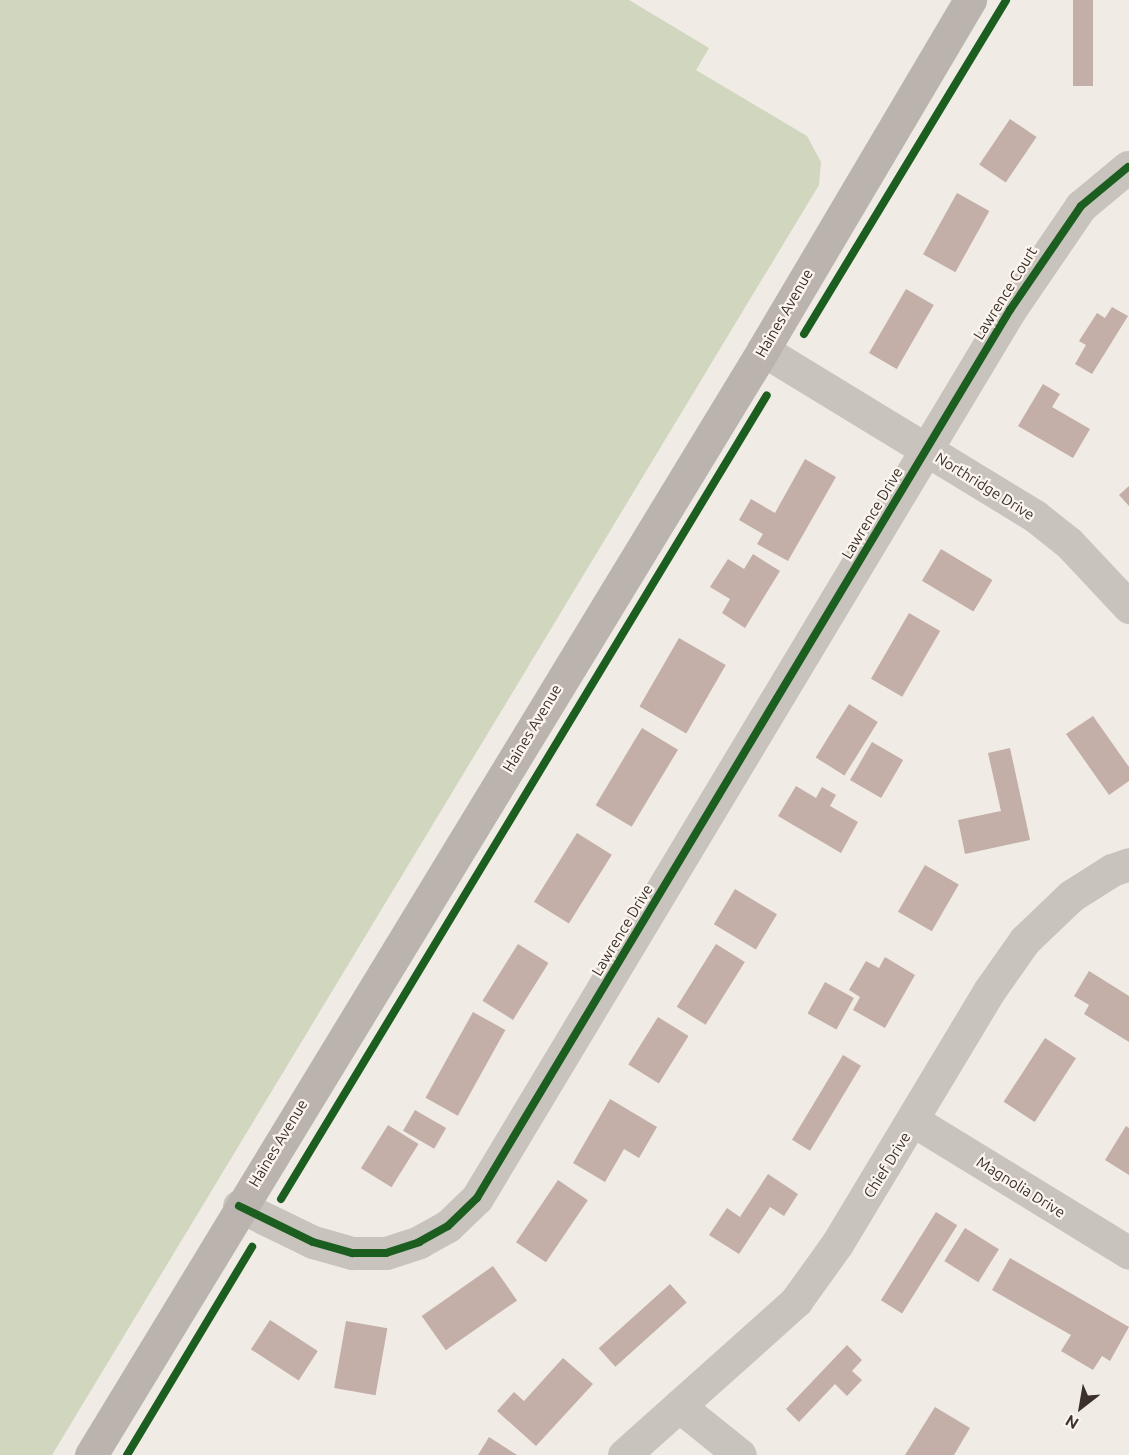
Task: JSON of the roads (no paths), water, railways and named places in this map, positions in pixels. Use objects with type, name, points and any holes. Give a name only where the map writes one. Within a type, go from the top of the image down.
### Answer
[{"type":"main road","name":"Haines Avenue","points":[[91,1455],[239,1206],[763,350],[970,0]]},
{"type":"street","name":"Lawrence Court","points":[[926,449],[1048,250],[1081,206],[1128,167]]},
{"type":"street","name":"Northridge Drive","points":[[763,350],[1026,511],[1069,543],[1129,607]]},
{"type":"street","name":"Lawrence Drive","points":[[239,1206],[313,1242],[352,1252],[386,1253],[419,1242],[448,1226],[477,1198],[926,449]]},
{"type":"street","name":"Chief Drive","points":[[624,1455],[796,1301],[837,1244],[914,1121],[989,991],[1025,940],[1071,896],[1112,870],[1129,864]]},
{"type":"street","name":"Magnolia Drive","points":[[914,1121],[1129,1253]]},
{"type":"street","points":[[679,1406],[740,1455]]}]
